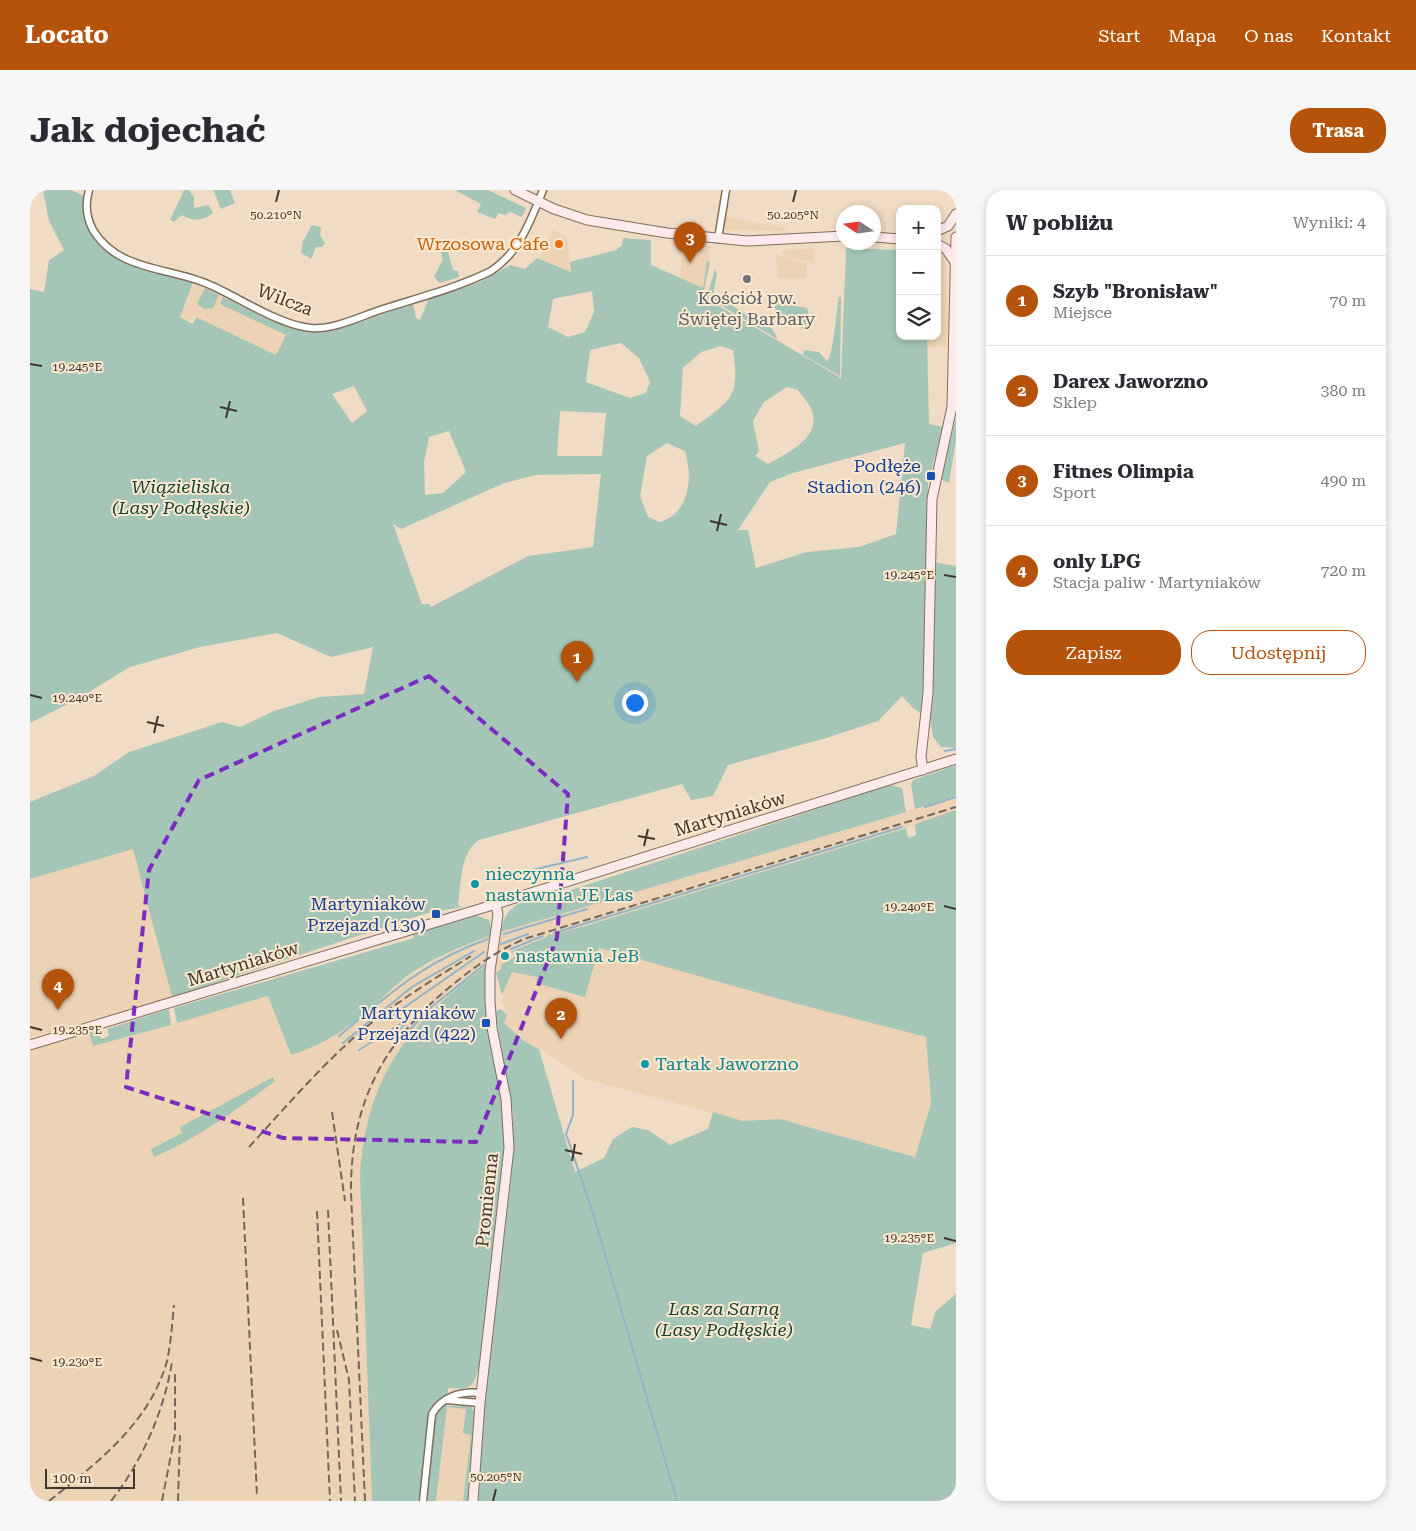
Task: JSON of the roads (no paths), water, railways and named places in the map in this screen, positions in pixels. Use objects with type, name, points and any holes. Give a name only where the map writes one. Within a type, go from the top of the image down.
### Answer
[{"type":"street","name":"Wilcza","points":[[89,190],[86,207],[90,224],[101,241],[121,256],[138,265],[198,280],[286,321],[312,328],[332,325],[370,314],[491,271],[511,256],[541,195]]},
{"type":"street","points":[[515,190],[541,195],[587,220],[718,239],[758,241],[836,236]]},
{"type":"street","points":[[718,239],[726,190]]},
{"type":"street","points":[[941,230],[948,226],[956,214]]},
{"type":"street","points":[[881,234],[896,233]]},
{"type":"street","points":[[941,233],[956,237]]},
{"type":"street","points":[[881,236],[896,238]]},
{"type":"street","points":[[941,243],[949,242],[956,237]]},
{"type":"street","points":[[923,770],[921,757],[928,684],[932,499],[952,407],[956,237]]},
{"type":"street","points":[[941,246],[946,249],[955,262]]},
{"type":"street","name":"Martyniaków","points":[[30,1045],[496,904],[956,759]]},
{"type":"street","name":"Promienna","points":[[473,1501],[481,1393],[509,1148],[506,1099],[492,1028],[490,1001],[490,971],[498,915],[496,904]]},
{"type":"street","points":[[423,1501],[430,1420],[437,1406],[454,1395],[481,1393]]},
{"type":"street","points":[[445,1400],[480,1403]]},
{"type":"waterway","points":[[945,751],[956,749]]},
{"type":"waterway","points":[[925,807],[956,797]]},
{"type":"waterway","points":[[554,933],[902,827]]},
{"type":"waterway","points":[[511,875],[587,857]]},
{"type":"waterway","points":[[493,881],[504,877]]},
{"type":"waterway","points":[[504,934],[587,909]]},
{"type":"waterway","points":[[501,944],[528,934]]},
{"type":"waterway","points":[[511,949],[543,936]]},
{"type":"waterway","points":[[339,1036],[426,968],[488,939]]},
{"type":"waterway","points":[[343,1043],[412,987],[474,951]]},
{"type":"waterway","points":[[389,1018],[484,952]]},
{"type":"waterway","points":[[405,1035],[429,1009],[484,965]]},
{"type":"waterway","points":[[359,1050],[408,1019],[393,1039]]},
{"type":"waterway","points":[[573,1081],[573,1115],[566,1134],[593,1213],[677,1501]]},
{"type":"railway","points":[[365,1501],[351,1193],[352,1161],[364,1103],[375,1077],[389,1053],[407,1029],[427,1007],[468,972],[495,954],[524,939],[956,807]]},
{"type":"railway","points":[[249,1147],[316,1074],[358,1034],[399,1002],[471,956]]},
{"type":"railway","points":[[332,1112],[345,1201]]},
{"type":"railway","points":[[243,1198],[257,1497]]},
{"type":"railway","points":[[328,1210],[341,1501]]},
{"type":"railway","points":[[317,1211],[330,1501]]},
{"type":"railway","points":[[49,1501],[120,1440],[148,1404],[159,1383],[167,1361],[174,1305]]},
{"type":"railway","points":[[337,1330],[349,1380],[355,1501]]},
{"type":"railway","points":[[111,1501],[132,1470],[150,1435],[163,1399],[172,1362]]},
{"type":"railway","points":[[162,1501],[175,1434],[175,1373]]},
{"type":"railway","points":[[178,1501],[180,1435]]},
{"type":"place","name":"Wrzosowa Cafe","points":[[559,244]]},
{"type":"place","name":"Fitnes Olimpia","points":[[690,263]]},
{"type":"place","name":"Kościół pw. Świętej Barbary","points":[[747,279]]},
{"type":"place","name":"Podłęże Stadion (246)","points":[[931,476]]},
{"type":"place","name":"Szyb \"Bronisław\"","points":[[577,682]]},
{"type":"place","name":"nieczynna nastawnia JE Las","points":[[475,884]]},
{"type":"place","name":"Martyniaków Przejazd (130)","points":[[436,914]]},
{"type":"place","name":"nastawnia JeB","points":[[505,956]]},
{"type":"place","name":"only LPG","points":[[58,1010]]},
{"type":"place","name":"Martyniaków Przejazd (422)","points":[[486,1023]]},
{"type":"place","name":"Darex Jaworzno","points":[[561,1039]]},
{"type":"place","name":"Tartak Jaworzno","points":[[645,1064]]},
{"type":"park label","name":"Wiązieliska (Lasy Podłęskie)","points":[[181,497]]},
{"type":"park label","name":"Las za Sarną (Lasy Podłęskie)","points":[[724,1319]]}]
